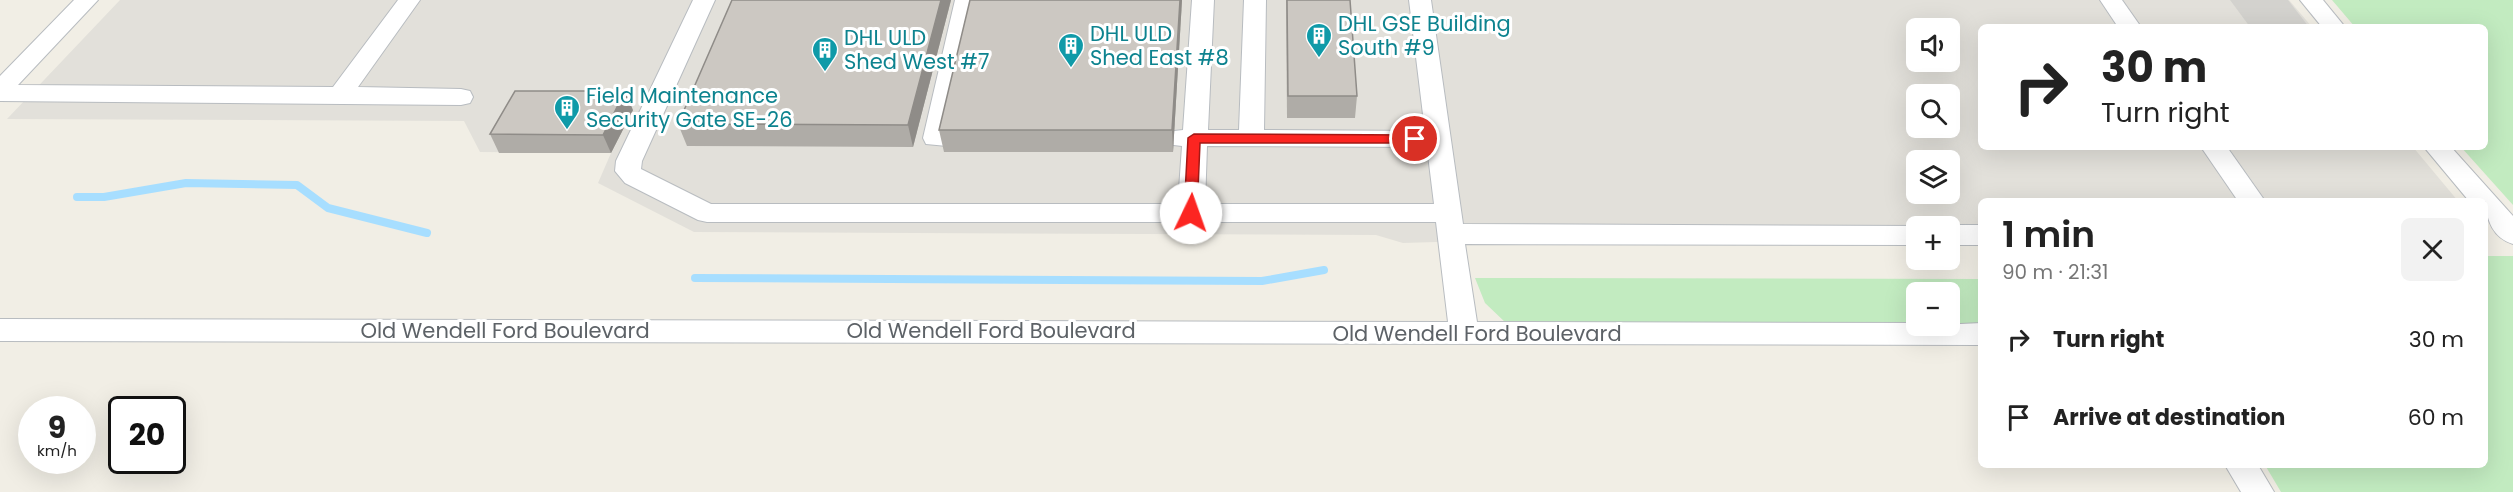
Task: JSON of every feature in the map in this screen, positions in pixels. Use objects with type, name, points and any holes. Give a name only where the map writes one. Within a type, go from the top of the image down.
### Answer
[{"type":"street","points":[[0,92],[87,0]]},
{"type":"street","points":[[340,95],[409,0]]},
{"type":"street","points":[[704,0],[629,161],[628,171],[634,177],[707,213],[1191,213],[1449,223],[1906,235]]},
{"type":"street","points":[[947,138],[935,138],[966,0]]},
{"type":"street","points":[[1191,213],[1184,138],[1203,0]]},
{"type":"street","points":[[1251,139],[1255,0]]},
{"type":"street","points":[[1420,0],[1464,335]]},
{"type":"street","points":[[2111,0],[2128,24]]},
{"type":"street","points":[[2311,0],[2331,24]]},
{"type":"street","points":[[0,92],[461,98]]},
{"type":"street","points":[[1184,138],[1438,139]]},
{"type":"street","points":[[2216,150],[2250,198]]},
{"type":"street","points":[[2440,150],[2482,198]]},
{"type":"street","points":[[2488,206],[2513,236]]},
{"type":"street","points":[[1960,235],[1978,235]]},
{"type":"street","points":[[2488,238],[2513,236]]},
{"type":"street","name":"Old Wendell Ford Boulevard","points":[[0,330],[1127,331],[1464,335],[1978,334]]},
{"type":"street","points":[[2243,468],[2258,492]]},
{"type":"shaded area","points":[[120,0],[2289,0],[2309,24],[1978,24],[1978,150],[2416,150],[2456,198],[1978,198],[1978,242],[1960,232],[1960,216],[1906,216],[1906,227],[1403,243],[1376,235],[694,232],[598,183],[611,153],[480,152],[464,121],[7,119]]},
{"type":"green space","points":[[2332,0],[2513,0],[2513,205],[2464,150],[2488,150],[2488,24],[2352,24]]},
{"type":"green space","points":[[2488,256],[2513,256],[2513,492],[2281,492],[2267,468],[2488,468]]},
{"type":"green space","points":[[1475,278],[1978,279],[1978,326],[1960,326],[1960,282],[1906,282],[1906,325],[1506,323],[1485,303]]},
{"type":"building","name":"DHL ULD Shed West #7","points":[[732,0],[941,0],[908,125],[678,124]]},
{"type":"building","name":"DHL ULD Shed East #8","points":[[970,0],[1180,0],[1172,130],[939,130]]},
{"type":"building","name":"DHL GSE Building South #9","points":[[1287,0],[1350,0],[1357,96],[1288,96]]},
{"type":"building","points":[[515,91],[625,91],[603,135],[490,134]]},
{"type":"waterway","points":[[77,197],[104,197],[186,183],[297,185],[328,208],[427,233]]},
{"type":"waterway","points":[[695,278],[1262,281],[1324,270]]},
{"type":"taxiway","points":[[2258,0],[2278,24]]},
{"type":"place","name":"DHL GSE Building South #9","points":[[1319,59]]},
{"type":"place","name":"DHL ULD Shed East #8","points":[[1071,69]]},
{"type":"place","name":"DHL ULD Shed West #7","points":[[825,73]]},
{"type":"place","name":"Field Maintenance Security Gate SE-26","points":[[567,131]]},
{"type":"route","points":[[1191,213],[1194,138],[1415,139]]}]
